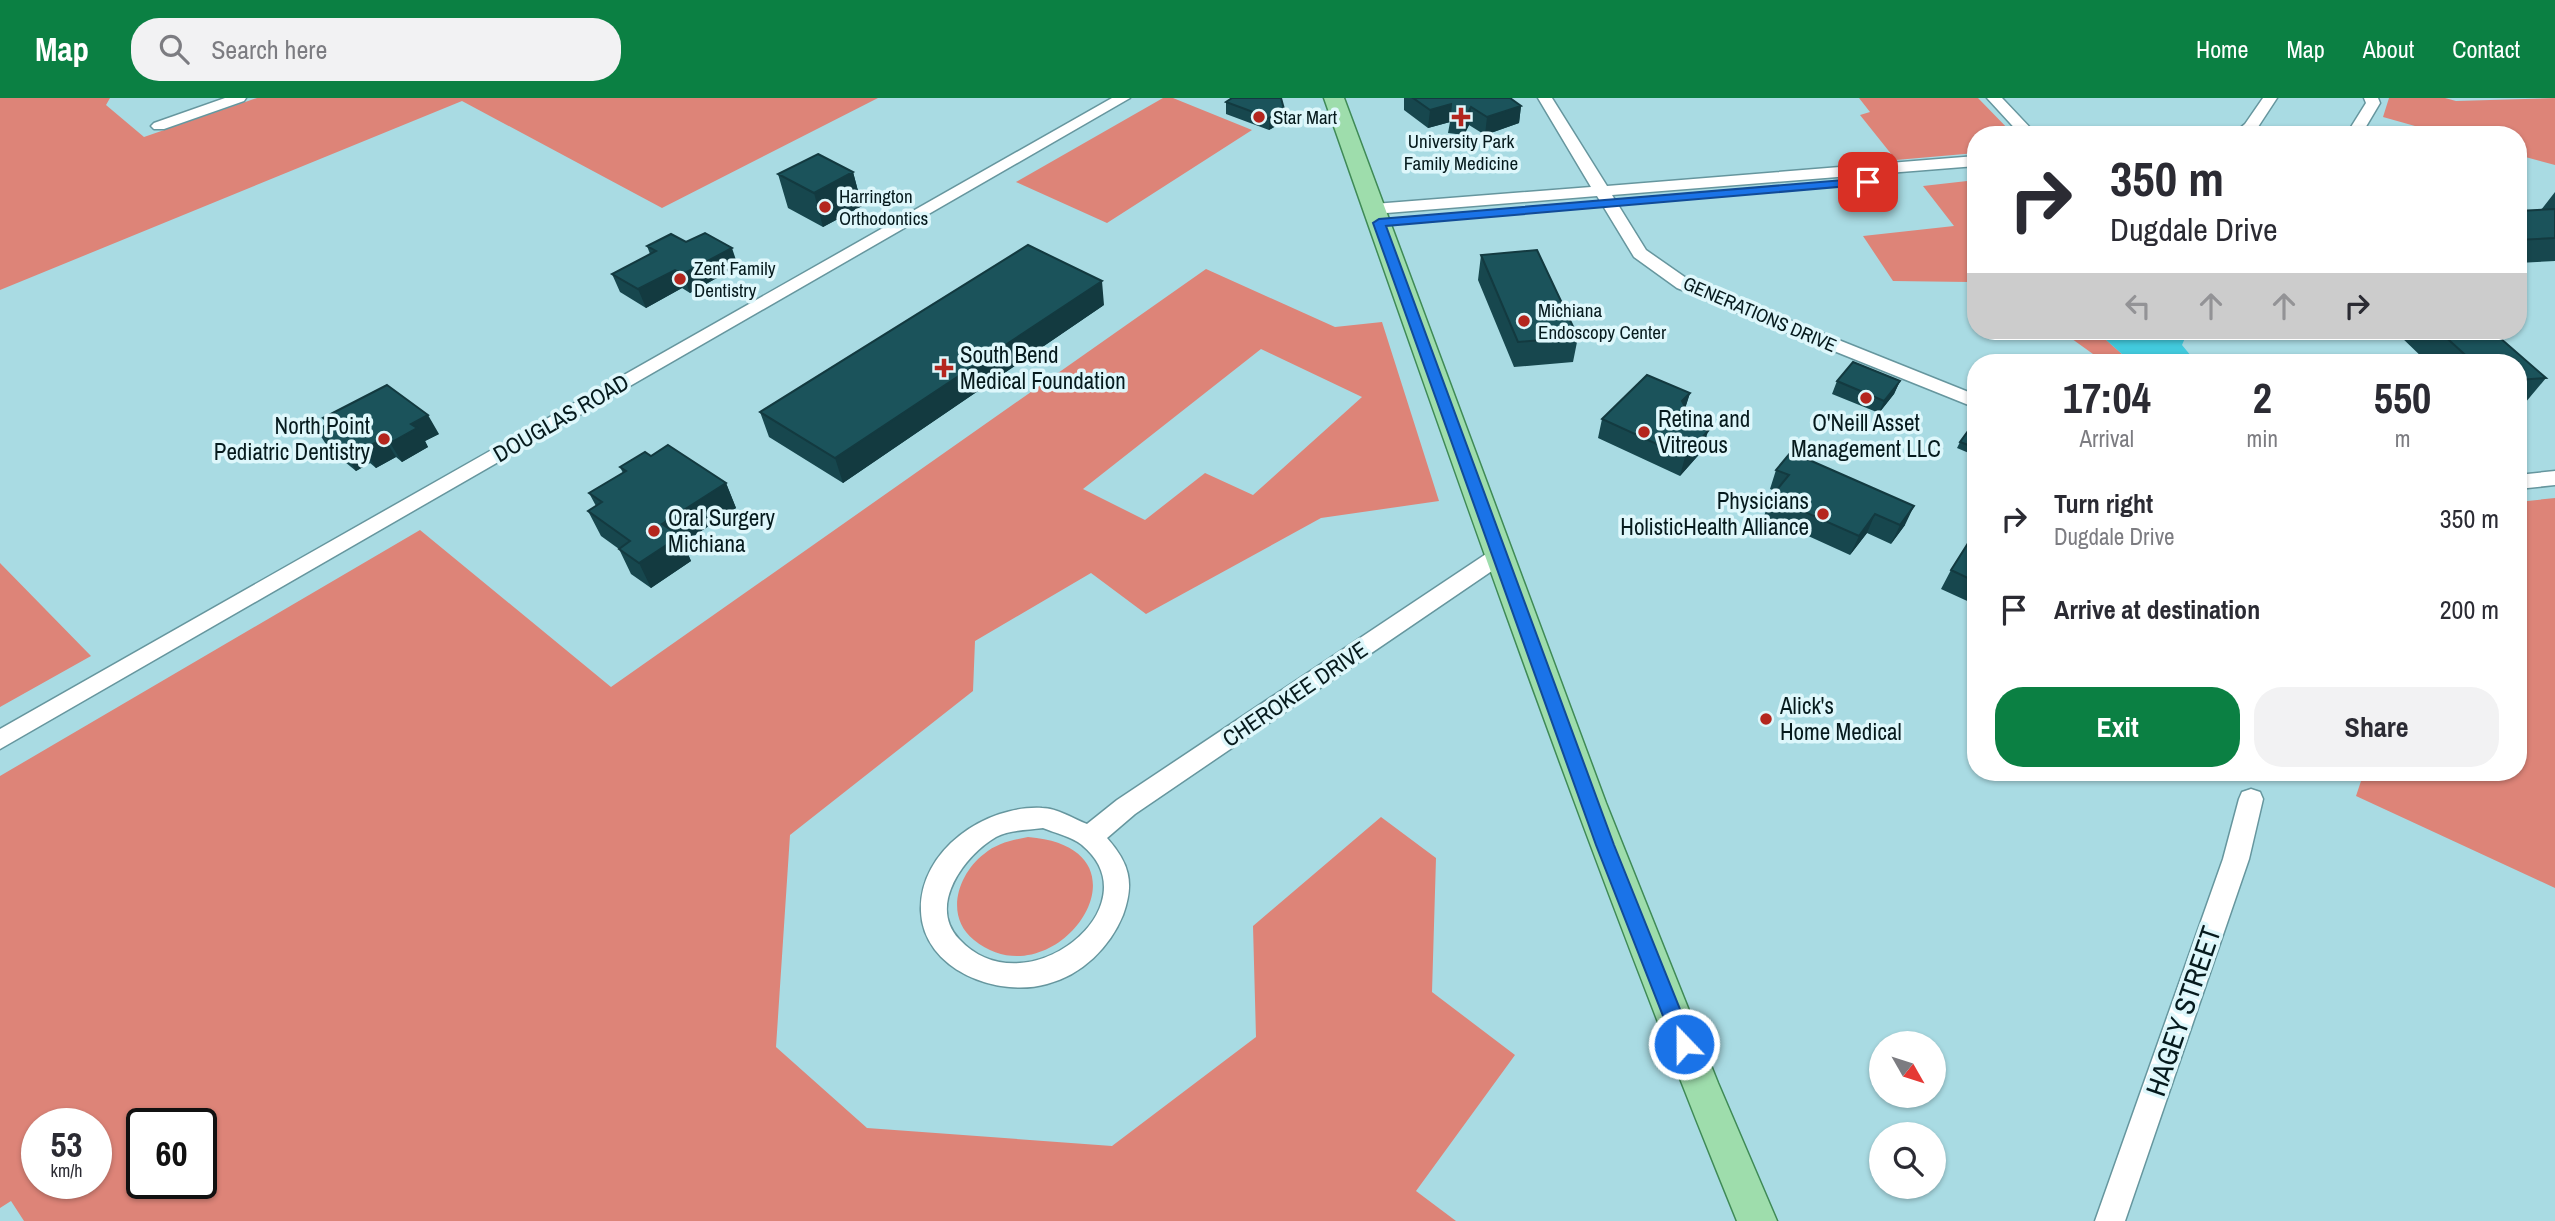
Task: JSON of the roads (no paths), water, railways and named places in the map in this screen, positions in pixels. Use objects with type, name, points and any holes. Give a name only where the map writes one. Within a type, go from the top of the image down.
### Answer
[{"type":"main road","points":[[1334,98],[1605,845],[1710,1112],[1757,1221]]},
{"type":"street","points":[[159,126],[239,98]]},
{"type":"street","name":"DOUGLAS ROAD","points":[[0,740],[1123,98]]},
{"type":"street","name":"GENERATIONS DRIVE","points":[[1545,98],[1640,253],[1683,284],[1967,398]]},
{"type":"street","points":[[1994,98],[2021,126]]},
{"type":"street","points":[[2252,126],[2270,98]]},
{"type":"street","points":[[2359,126],[2373,103],[2371,98]]},
{"type":"street","points":[[1376,216],[1967,162]]},
{"type":"street","points":[[1605,197],[1967,173]]},
{"type":"street","points":[[2527,481],[2555,478]]},
{"type":"street","name":"CHEROKEE DRIVE","points":[[1092,835],[1126,807],[1500,555]]},
{"type":"street","name":"HAGEY STREET","points":[[2110,1221],[2236,859],[2251,799]]},
{"type":"street","points":[[1044,818],[1070,824],[1092,835],[1107,851],[1116,871],[1118,892],[1113,915],[1100,936],[1081,954],[1057,968],[1031,976],[1003,976],[978,970],[956,956],[940,936],[934,912],[937,887],[948,864],[966,844],[989,829],[1016,820],[1044,818]]},
{"type":"water","points":[[2106,340],[2184,340],[2182,345],[2189,354],[2122,354]]},
{"type":"place","name":"Star Mart","points":[[1259,117]]},
{"type":"place","name":"University Park Family Medicine","points":[[1461,117]]},
{"type":"place","name":"Harrington Orthodontics","points":[[825,207]]},
{"type":"place","name":"Zent Family Dentistry","points":[[680,279]]},
{"type":"place","name":"Michiana Endoscopy Center","points":[[1524,321]]},
{"type":"place","name":"South Bend Medical Foundation","points":[[944,368]]},
{"type":"place","name":"O'Neill Asset Management LLC","points":[[1866,398]]},
{"type":"place","name":"Retina and Vitreous","points":[[1644,432]]},
{"type":"place","name":"North Point Pediatric Dentistry","points":[[384,439]]},
{"type":"place","name":"Physicians HolisticHealth Alliance","points":[[1823,514]]},
{"type":"place","name":"Oral Surgery Michiana","points":[[654,531]]},
{"type":"place","name":"Alick's Home Medical","points":[[1766,719]]}]
